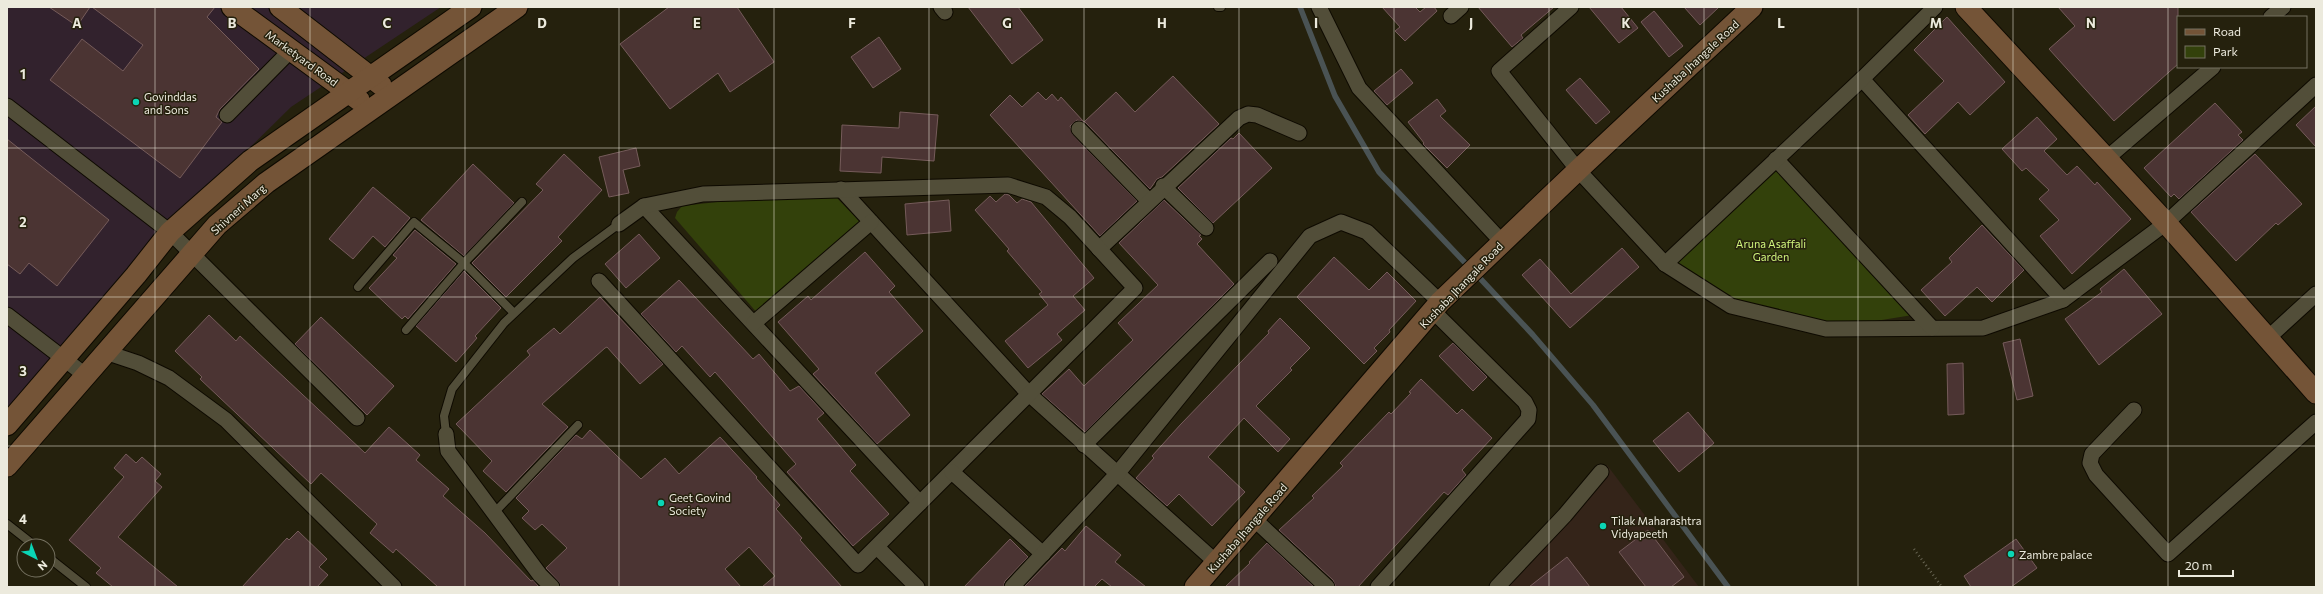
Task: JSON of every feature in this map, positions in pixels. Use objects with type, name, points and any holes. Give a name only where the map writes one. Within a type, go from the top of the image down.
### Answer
[{"type":"street","name":"Marketyard Road","points":[[232,7],[349,92],[370,110]]},
{"type":"street","name":"Shivneri Marg","points":[[7,466],[105,352],[218,225],[266,183],[517,7]]},
{"type":"street","points":[[1319,7],[1359,88],[1496,248]]},
{"type":"street","points":[[1571,7],[1500,71],[1578,170],[1665,264],[1731,306],[1826,329],[1983,328],[2063,300],[2166,223],[2316,85]]},
{"type":"street","name":"Kushaba Jhangale Road","points":[[1195,587],[1441,302],[1578,170],[1752,7]]},
{"type":"street","points":[[1665,264],[1862,80],[1935,7]]},
{"type":"street","points":[[1966,7],[2166,223],[2269,337],[2316,393]]},
{"type":"street","points":[[2272,16],[2283,7]]},
{"type":"street","points":[[288,10],[392,94]]},
{"type":"street","points":[[7,425],[136,275],[170,232],[250,161],[461,12]]},
{"type":"street","points":[[227,115],[291,50]]},
{"type":"street","points":[[2106,159],[2212,68]]},
{"type":"street","points":[[1862,80],[2063,300]]},
{"type":"street","points":[[7,106],[170,232],[193,253],[357,418]]},
{"type":"street","points":[[1099,249],[1163,186],[1239,118],[1248,114],[1257,115],[1299,133]]},
{"type":"street","points":[[1079,129],[1149,201]]},
{"type":"street","points":[[1776,160],[1932,328]]},
{"type":"street","points":[[599,281],[858,565],[1135,288],[1070,217],[1046,197],[1008,185],[703,194],[644,206],[619,224]]},
{"type":"street","points":[[1163,186],[1206,228]]},
{"type":"street","points":[[841,189],[1029,394],[1217,563]]},
{"type":"street","points":[[644,206],[754,323],[920,504]]},
{"type":"street","points":[[754,323],[871,222]]},
{"type":"street","points":[[1012,587],[1117,474],[1310,236],[1341,222],[1367,232],[1441,302],[1525,402],[1529,410],[1528,419],[1378,587]]},
{"type":"street","points":[[1084,445],[1270,261]]},
{"type":"street","points":[[2269,337],[2316,294]]},
{"type":"street","points":[[7,315],[85,375]]},
{"type":"street","points":[[105,352],[138,363],[169,378],[226,420],[388,585]]},
{"type":"street","points":[[2134,410],[2092,454],[2090,462],[2096,475],[2168,554],[2316,422]]},
{"type":"street","points":[[446,434],[448,451],[540,575],[552,587]]},
{"type":"street","points":[[952,472],[1043,554]]},
{"type":"street","points":[[1497,587],[1565,515],[1601,472]]},
{"type":"street","points":[[1254,519],[1327,587]]},
{"type":"street","points":[[877,546],[917,587]]},
{"type":"lane","points":[[406,330],[464,263],[522,202]]},
{"type":"lane","points":[[358,287],[414,222],[464,263],[514,313]]},
{"type":"lane","points":[[446,434],[444,416],[452,389],[504,322],[573,258],[619,224]]},
{"type":"lane","points":[[494,513],[578,425]]},
{"type":"lane","points":[[7,524],[24,538]]},
{"type":"lane","points":[[56,563],[86,587]]},
{"type":"path","points":[[1914,549],[1942,587]]},
{"type":"shaded area","points":[[7,7],[441,7],[291,107],[139,257],[7,409]]},
{"type":"shaded area","name":"Tilak Maharashtra Vidyapeeth","points":[[1607,465],[1699,587],[1498,587]]},
{"type":"green space","name":"Aruna Asaffali Garden","points":[[1770,165],[1919,314],[1826,329],[1739,302],[1675,263]]},
{"type":"green space","points":[[836,197],[861,223],[758,314],[675,218],[677,212],[682,206],[752,198]]},
{"type":"building","points":[[49,7],[90,7],[77,26]]},
{"type":"building","points":[[92,7],[215,7],[207,17],[259,69],[220,109],[216,117],[222,122],[180,178],[50,80],[82,39],[123,71],[143,45]]},
{"type":"building","points":[[669,7],[737,7],[774,62],[730,92],[718,73],[670,109],[620,44]]},
{"type":"building","points":[[968,7],[1018,7],[1043,40],[1012,64]]},
{"type":"building","points":[[1382,7],[1415,7],[1420,12],[1426,7],[1434,7],[1437,11],[1405,41],[1395,31],[1400,27]]},
{"type":"building","points":[[1478,7],[1554,7],[1521,35],[1523,38],[1512,47]]},
{"type":"building","points":[[1589,7],[1621,7],[1638,28],[1619,43]]},
{"type":"building","points":[[1684,7],[1719,7],[1700,25]]},
{"type":"building","points":[[2058,7],[2178,7],[2177,65],[2114,121],[2049,49],[2075,26]]},
{"type":"building","points":[[1654,11],[1683,46],[1669,57],[1641,22]]},
{"type":"building","points":[[1947,17],[2005,82],[1970,115],[1958,102],[1925,134],[1908,115],[1944,81],[1914,50]]},
{"type":"building","points":[[879,37],[901,69],[873,88],[851,57]]},
{"type":"building","points":[[1401,69],[1413,83],[1387,105],[1374,91]]},
{"type":"building","points":[[1173,76],[1219,124],[1162,177],[1157,179],[1150,189],[1084,122],[1116,92],[1135,112]]},
{"type":"building","points":[[1580,78],[1610,112],[1596,124],[1566,90]]},
{"type":"building","points":[[1038,92],[1046,100],[1052,94],[1058,101],[1061,97],[1084,122],[1077,120],[1070,126],[1073,135],[1137,201],[1100,236],[990,115],[1010,95],[1022,107]]},
{"type":"building","points":[[1437,99],[1446,111],[1440,116],[1470,145],[1447,168],[1423,144],[1424,143],[1408,122]]},
{"type":"building","points":[[2215,103],[2242,132],[2238,135],[2243,140],[2179,199],[2174,194],[2171,197],[2144,168]]},
{"type":"building","points":[[2316,106],[2316,147],[2296,125]]},
{"type":"building","points":[[900,112],[938,115],[934,161],[882,157],[881,173],[840,171],[842,125],[899,128]]},
{"type":"building","points":[[2037,117],[2057,139],[2044,151],[2067,175],[2077,166],[2095,185],[2097,182],[2131,219],[2072,274],[2040,236],[2059,220],[2039,199],[2049,190],[2026,168],[2022,171],[2002,149]]},
{"type":"building","points":[[1239,133],[1272,168],[1213,223],[1178,188],[1231,138],[1233,139]]},
{"type":"building","points":[[7,139],[109,220],[57,286],[29,263],[20,274],[7,264]]},
{"type":"building","points":[[636,148],[640,166],[623,170],[629,193],[609,197],[599,157]]},
{"type":"building","points":[[564,154],[602,190],[558,237],[562,241],[506,297],[472,263],[543,190],[536,184]]},
{"type":"building","points":[[2255,154],[2302,204],[2278,225],[2276,223],[2236,261],[2191,212]]},
{"type":"building","points":[[473,164],[514,203],[464,256],[421,220]]},
{"type":"building","points":[[373,187],[410,218],[385,247],[373,236],[353,259],[329,239]]},
{"type":"building","points":[[1005,194],[1009,195],[1017,203],[1022,199],[1031,202],[1094,278],[1073,296],[1085,310],[1057,334],[1062,340],[1028,368],[1005,341],[1048,305],[1039,294],[1042,292],[1007,251],[1009,249],[975,210],[990,196],[996,202]]},
{"type":"building","points":[[949,200],[951,231],[907,235],[905,204]]},
{"type":"building","points":[[1164,200],[1201,235],[1199,236],[1202,239],[1197,244],[1234,284],[1085,432],[1042,394],[1069,369],[1084,386],[1133,340],[1118,323],[1158,285],[1119,243]]},
{"type":"building","points":[[1982,225],[2024,270],[1992,302],[1977,287],[1945,316],[1921,290],[1952,262],[1949,258]]},
{"type":"building","points":[[415,230],[456,264],[408,319],[405,316],[402,319],[369,288],[397,258],[393,255]]},
{"type":"building","points":[[639,234],[660,258],[626,288],[605,264]]},
{"type":"building","points":[[1622,248],[1639,267],[1570,328],[1522,275],[1540,259],[1571,294]]},
{"type":"building","points":[[865,252],[895,286],[889,292],[923,331],[875,373],[910,415],[877,444],[813,374],[819,369],[778,322],[808,296],[811,300]]},
{"type":"building","points":[[1334,257],[1369,290],[1387,272],[1416,301],[1389,330],[1390,332],[1374,348],[1377,351],[1364,364],[1297,297]]},
{"type":"building","points":[[2124,269],[2162,314],[2099,365],[2065,319],[2102,292],[2100,289]]},
{"type":"building","points":[[464,271],[501,308],[475,336],[477,338],[456,362],[416,326]]},
{"type":"building","points":[[679,280],[753,359],[759,354],[790,391],[799,386],[824,413],[817,419],[856,465],[850,471],[889,514],[853,546],[787,472],[796,464],[715,372],[710,377],[682,346],[676,352],[641,314]]},
{"type":"building","points":[[600,297],[663,364],[640,384],[607,347],[605,348],[542,404],[568,427],[506,492],[483,471],[492,461],[456,424],[530,355],[527,351],[554,328],[560,334]]},
{"type":"building","points":[[209,315],[236,341],[240,336],[365,453],[389,427],[420,455],[416,460],[449,489],[443,496],[485,533],[531,581],[533,580],[539,587],[438,587],[396,549],[393,553],[370,533],[377,524],[321,473],[311,484],[200,379],[202,377],[175,351]]},
{"type":"building","points":[[321,317],[394,386],[367,415],[295,344]]},
{"type":"building","points":[[1280,318],[1310,348],[1290,368],[1292,370],[1256,406],[1290,439],[1278,452],[1244,418],[1208,457],[1245,492],[1212,526],[1179,494],[1167,506],[1136,478],[1154,458],[1152,456],[1269,333],[1268,331]]},
{"type":"building","points":[[2020,339],[2033,396],[2017,400],[2003,343]]},
{"type":"building","points":[[1453,343],[1487,377],[1473,391],[1439,356]]},
{"type":"building","points":[[1963,363],[1964,414],[1948,415],[1947,364]]},
{"type":"building","points":[[1421,379],[1457,414],[1462,409],[1492,438],[1462,470],[1466,475],[1448,495],[1444,492],[1358,587],[1336,587],[1333,580],[1279,530],[1314,498],[1312,496],[1343,466],[1340,463],[1389,412],[1391,414],[1411,393],[1409,392]]},
{"type":"building","points":[[1688,412],[1714,443],[1679,472],[1653,441]]},
{"type":"building","points":[[590,430],[641,479],[665,458],[679,474],[720,437],[757,477],[756,478],[780,505],[776,509],[802,538],[800,540],[842,587],[762,587],[775,576],[749,547],[725,569],[741,587],[561,587],[558,581],[546,568],[567,548],[542,524],[535,530],[522,518],[529,511],[516,498],[576,435],[582,439]]},
{"type":"building","points":[[126,454],[136,463],[142,457],[161,474],[155,481],[162,487],[118,537],[178,587],[113,587],[96,573],[101,568],[69,540],[124,477],[114,468]]},
{"type":"building","points":[[1086,526],[1121,555],[1115,562],[1146,587],[1112,587],[1102,579],[1094,587],[1024,587],[1062,548],[1065,551]]},
{"type":"building","points":[[1648,530],[1684,577],[1671,587],[1646,587],[1619,552]]},
{"type":"building","points":[[298,531],[327,559],[319,567],[328,575],[317,587],[242,587],[287,538],[289,540]]},
{"type":"building","points":[[1010,539],[1028,557],[1005,581],[1003,587],[964,587]]},
{"type":"building","name":"Zambre palace","points":[[2016,539],[2037,568],[2011,587],[1971,587],[1964,576]]},
{"type":"building","points":[[1267,543],[1314,587],[1225,587],[1250,563],[1249,562]]},
{"type":"building","points":[[1567,557],[1590,587],[1529,587]]},
{"type":"waterway","points":[[1300,7],[1335,96],[1379,172],[1470,268]]},
{"type":"waterway","points":[[1476,274],[1533,335],[1593,405],[1728,587]]},
{"type":"place","name":"Govinddas and Sons","points":[[136,102]]},
{"type":"place","name":"Geet Govind Society","points":[[661,503]]},
{"type":"place","name":"Tilak Maharashtra Vidyapeeth","points":[[1603,526]]},
{"type":"place","name":"Zambre palace","points":[[2011,554]]}]
